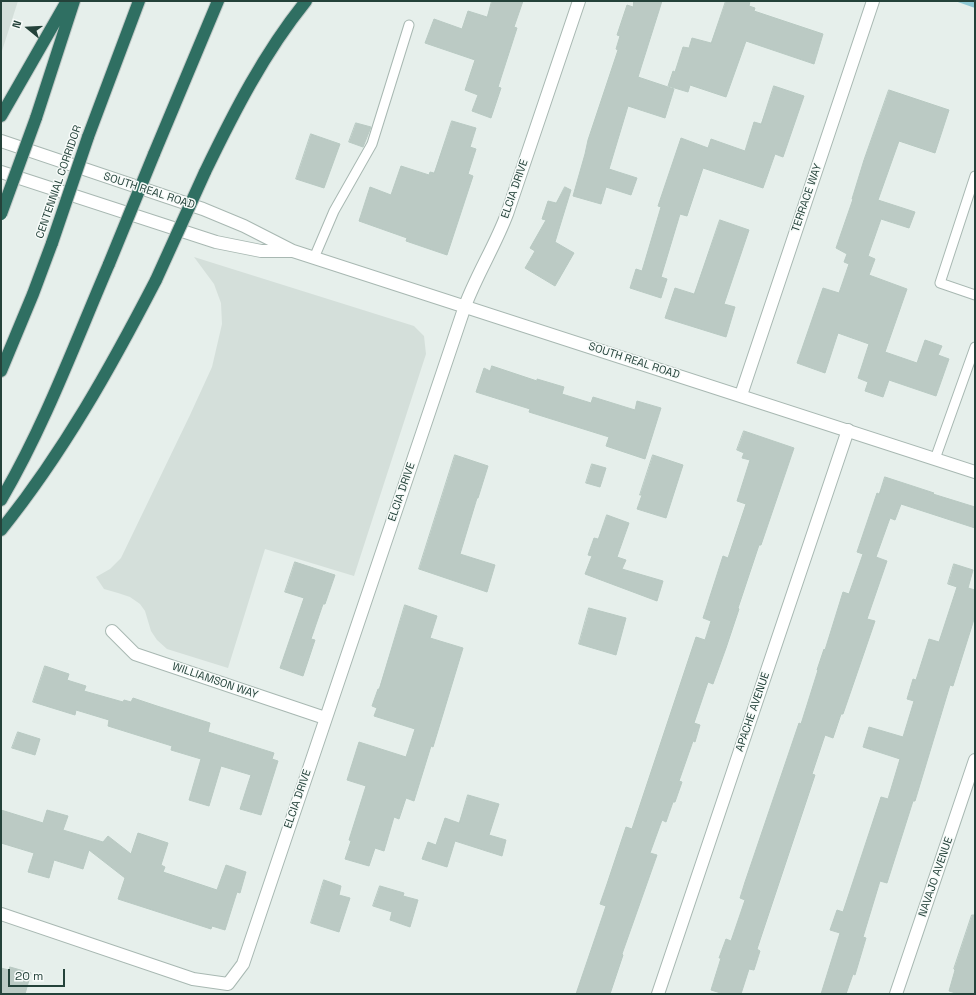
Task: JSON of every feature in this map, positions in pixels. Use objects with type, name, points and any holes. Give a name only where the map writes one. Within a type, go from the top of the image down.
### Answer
[{"type":"highway","points":[[1,116],[67,1]]},
{"type":"highway","points":[[1,214],[36,118],[74,1]]},
{"type":"highway","name":"CENTENNIAL CORRIDOR","points":[[1,371],[52,244],[88,137],[139,1]]},
{"type":"highway","points":[[1,500],[48,408],[218,1]]},
{"type":"highway","points":[[1,530],[41,476],[93,396],[156,280],[205,172],[236,109],[274,46],[306,1]]},
{"type":"street","name":"ELCIA DRIVE","points":[[1,914],[193,979],[228,984],[243,964],[465,306],[476,280],[500,233],[579,1]]},
{"type":"street","name":"TERRACE WAY","points":[[741,396],[873,1]]},
{"type":"street","name":"SOUTH REAL ROAD","points":[[1,142],[203,209],[237,223],[293,251],[975,472]]},
{"type":"street","name":"SOUTH REAL ROAD","points":[[1,172],[216,242],[262,251],[293,251]]},
{"type":"street","name":"APACHE AVENUE","points":[[658,994],[848,430]]},
{"type":"street","name":"WILLIAMSON WAY","points":[[112,631],[135,654],[325,718]]},
{"type":"street","name":"NAVAJO AVENUE","points":[[896,994],[975,760]]},
{"type":"lane","points":[[314,258],[334,211],[372,144],[408,25]]},
{"type":"lane","points":[[975,176],[940,283],[975,295]]},
{"type":"lane","points":[[935,459],[975,347]]},
{"type":"shaded area","points":[[1,1],[18,1],[1,54]]},
{"type":"shaded area","points":[[194,257],[414,326],[424,336],[426,354],[354,576],[265,549],[228,668],[167,649],[157,640],[151,631],[145,611],[140,604],[130,597],[104,589],[96,577],[110,569],[121,558],[212,367],[222,324],[221,303],[214,284]]},
{"type":"water","points":[[955,1],[975,1],[975,8]]},
{"type":"building","points":[[492,1],[523,1],[514,27],[517,28],[498,87],[501,88],[491,118],[472,111],[478,95],[465,90],[475,60],[425,43],[434,19],[462,29],[468,11],[487,17]]},
{"type":"building","points":[[634,1],[662,1],[638,77],[674,89],[665,118],[628,106],[609,169],[637,178],[631,195],[606,187],[601,204],[573,196],[588,140],[618,50],[616,49],[620,36],[617,35],[627,5],[633,7]]},
{"type":"building","points":[[726,1],[750,1],[749,6],[755,8],[754,11],[823,34],[814,64],[746,41],[726,97],[690,85],[688,92],[668,86],[673,71],[675,72],[683,47],[689,48],[692,38],[711,43]]},
{"type":"building","points":[[774,86],[804,96],[783,157],[775,154],[763,188],[703,168],[687,216],[680,214],[661,277],[667,279],[661,298],[630,288],[636,269],[642,271],[661,207],[658,206],[681,138],[708,148],[711,139],[745,151],[754,122],[761,124]]},
{"type":"building","points":[[889,90],[949,110],[935,153],[899,141],[878,200],[915,212],[909,228],[881,219],[868,256],[875,259],[869,275],[907,289],[885,352],[917,363],[925,340],[942,346],[938,355],[949,359],[936,396],[889,380],[883,397],[865,391],[868,382],[858,378],[869,344],[838,333],[825,373],[797,363],[823,288],[839,293],[849,264],[844,262],[847,254],[836,248],[853,199],[864,160]]},
{"type":"building","points":[[452,121],[476,128],[470,147],[476,149],[468,174],[473,176],[447,255],[406,241],[407,238],[359,221],[370,187],[391,195],[401,166],[429,175],[430,172],[434,173]]},
{"type":"building","points":[[356,123],[371,127],[363,147],[349,142]]},
{"type":"building","points":[[311,134],[340,144],[324,188],[296,179]]},
{"type":"building","points":[[565,187],[571,190],[555,242],[574,253],[555,286],[525,268],[535,251],[530,248],[546,220],[542,219],[548,201],[556,203]]},
{"type":"building","points":[[720,220],[749,230],[724,304],[735,307],[726,337],[665,318],[675,288],[694,294]]},
{"type":"building","points":[[492,366],[537,381],[537,379],[564,387],[562,394],[591,403],[593,397],[635,410],[637,401],[661,408],[645,459],[606,446],[609,437],[529,412],[530,409],[476,392],[484,368],[490,371]]},
{"type":"building","points":[[744,431],[794,448],[761,545],[759,545],[713,684],[708,682],[694,723],[700,725],[695,742],[693,741],[679,781],[682,782],[675,802],[673,802],[666,822],[662,820],[650,853],[657,855],[622,954],[623,955],[610,994],[576,994],[606,906],[600,904],[626,827],[632,829],[696,637],[705,640],[711,621],[703,618],[723,556],[728,558],[746,504],[737,501],[750,460],[742,458],[744,453],[737,450]]},
{"type":"building","points":[[455,455],[488,466],[460,554],[495,565],[487,592],[419,569]]},
{"type":"building","points":[[653,455],[683,465],[666,518],[637,509]]},
{"type":"building","points":[[592,464],[606,468],[600,487],[586,483]]},
{"type":"building","points":[[885,477],[975,507],[975,528],[901,504],[895,520],[890,518],[876,557],[887,561],[867,619],[875,621],[843,714],[841,714],[833,738],[825,735],[812,774],[815,775],[757,949],[760,951],[754,970],[749,969],[741,994],[724,994],[711,990],[721,958],[719,958],[726,939],[731,941],[745,900],[740,898],[745,882],[799,723],[801,724],[843,592],[849,594],[863,554],[857,552],[877,493],[879,494]]},
{"type":"building","points":[[607,515],[629,523],[617,557],[626,560],[622,569],[663,581],[657,601],[585,574],[592,556],[588,555],[594,538],[598,539]]},
{"type":"building","points":[[295,562],[335,575],[311,639],[315,640],[303,676],[280,668],[304,598],[285,592]]},
{"type":"building","points":[[954,564],[973,570],[968,588],[975,590],[975,616],[953,686],[950,685],[915,801],[913,801],[887,883],[880,881],[863,937],[866,938],[855,975],[853,974],[846,994],[821,994],[840,933],[830,930],[837,910],[843,912],[881,797],[888,799],[900,759],[863,747],[869,727],[903,737],[914,701],[907,699],[913,679],[916,680],[929,639],[939,642],[957,587],[948,584]]},
{"type":"building","points":[[405,605],[437,616],[430,638],[463,648],[433,747],[431,746],[414,801],[406,798],[399,819],[394,817],[384,851],[375,848],[369,866],[345,859],[351,841],[349,840],[366,786],[347,780],[359,742],[406,757],[415,729],[374,716],[377,708],[372,706],[379,689]]},
{"type":"building","points":[[589,608],[626,618],[616,655],[579,644]]},
{"type":"building","points":[[45,666],[69,674],[67,680],[86,686],[84,691],[123,702],[124,700],[131,702],[133,698],[210,723],[208,732],[274,753],[272,759],[278,761],[261,815],[240,809],[251,775],[221,766],[209,806],[189,800],[201,759],[171,750],[172,746],[108,726],[109,720],[76,710],[75,715],[33,702]]},
{"type":"building","points":[[18,732],[40,739],[35,755],[12,748]]},
{"type":"building","points":[[468,795],[499,804],[489,835],[506,840],[502,856],[455,841],[447,867],[422,859],[428,842],[436,845],[445,818],[459,823]]},
{"type":"building","points":[[1,810],[43,823],[47,810],[68,816],[63,830],[103,842],[108,836],[131,854],[138,833],[168,843],[161,865],[165,867],[163,872],[217,890],[226,865],[246,872],[240,893],[237,892],[225,930],[212,926],[211,929],[118,899],[125,878],[89,850],[83,869],[54,860],[49,878],[28,872],[34,853],[1,843]]},
{"type":"building","points":[[324,880],[341,886],[339,895],[350,898],[339,932],[311,923]]},
{"type":"building","points":[[380,886],[404,893],[403,896],[418,900],[410,927],[390,920],[392,912],[373,906]]},
{"type":"building","points":[[972,915],[975,915],[975,994],[959,994],[949,991],[954,969]]},
{"type":"building","points":[[10,967],[31,973],[25,994],[1,994],[1,968],[9,970]]}]
